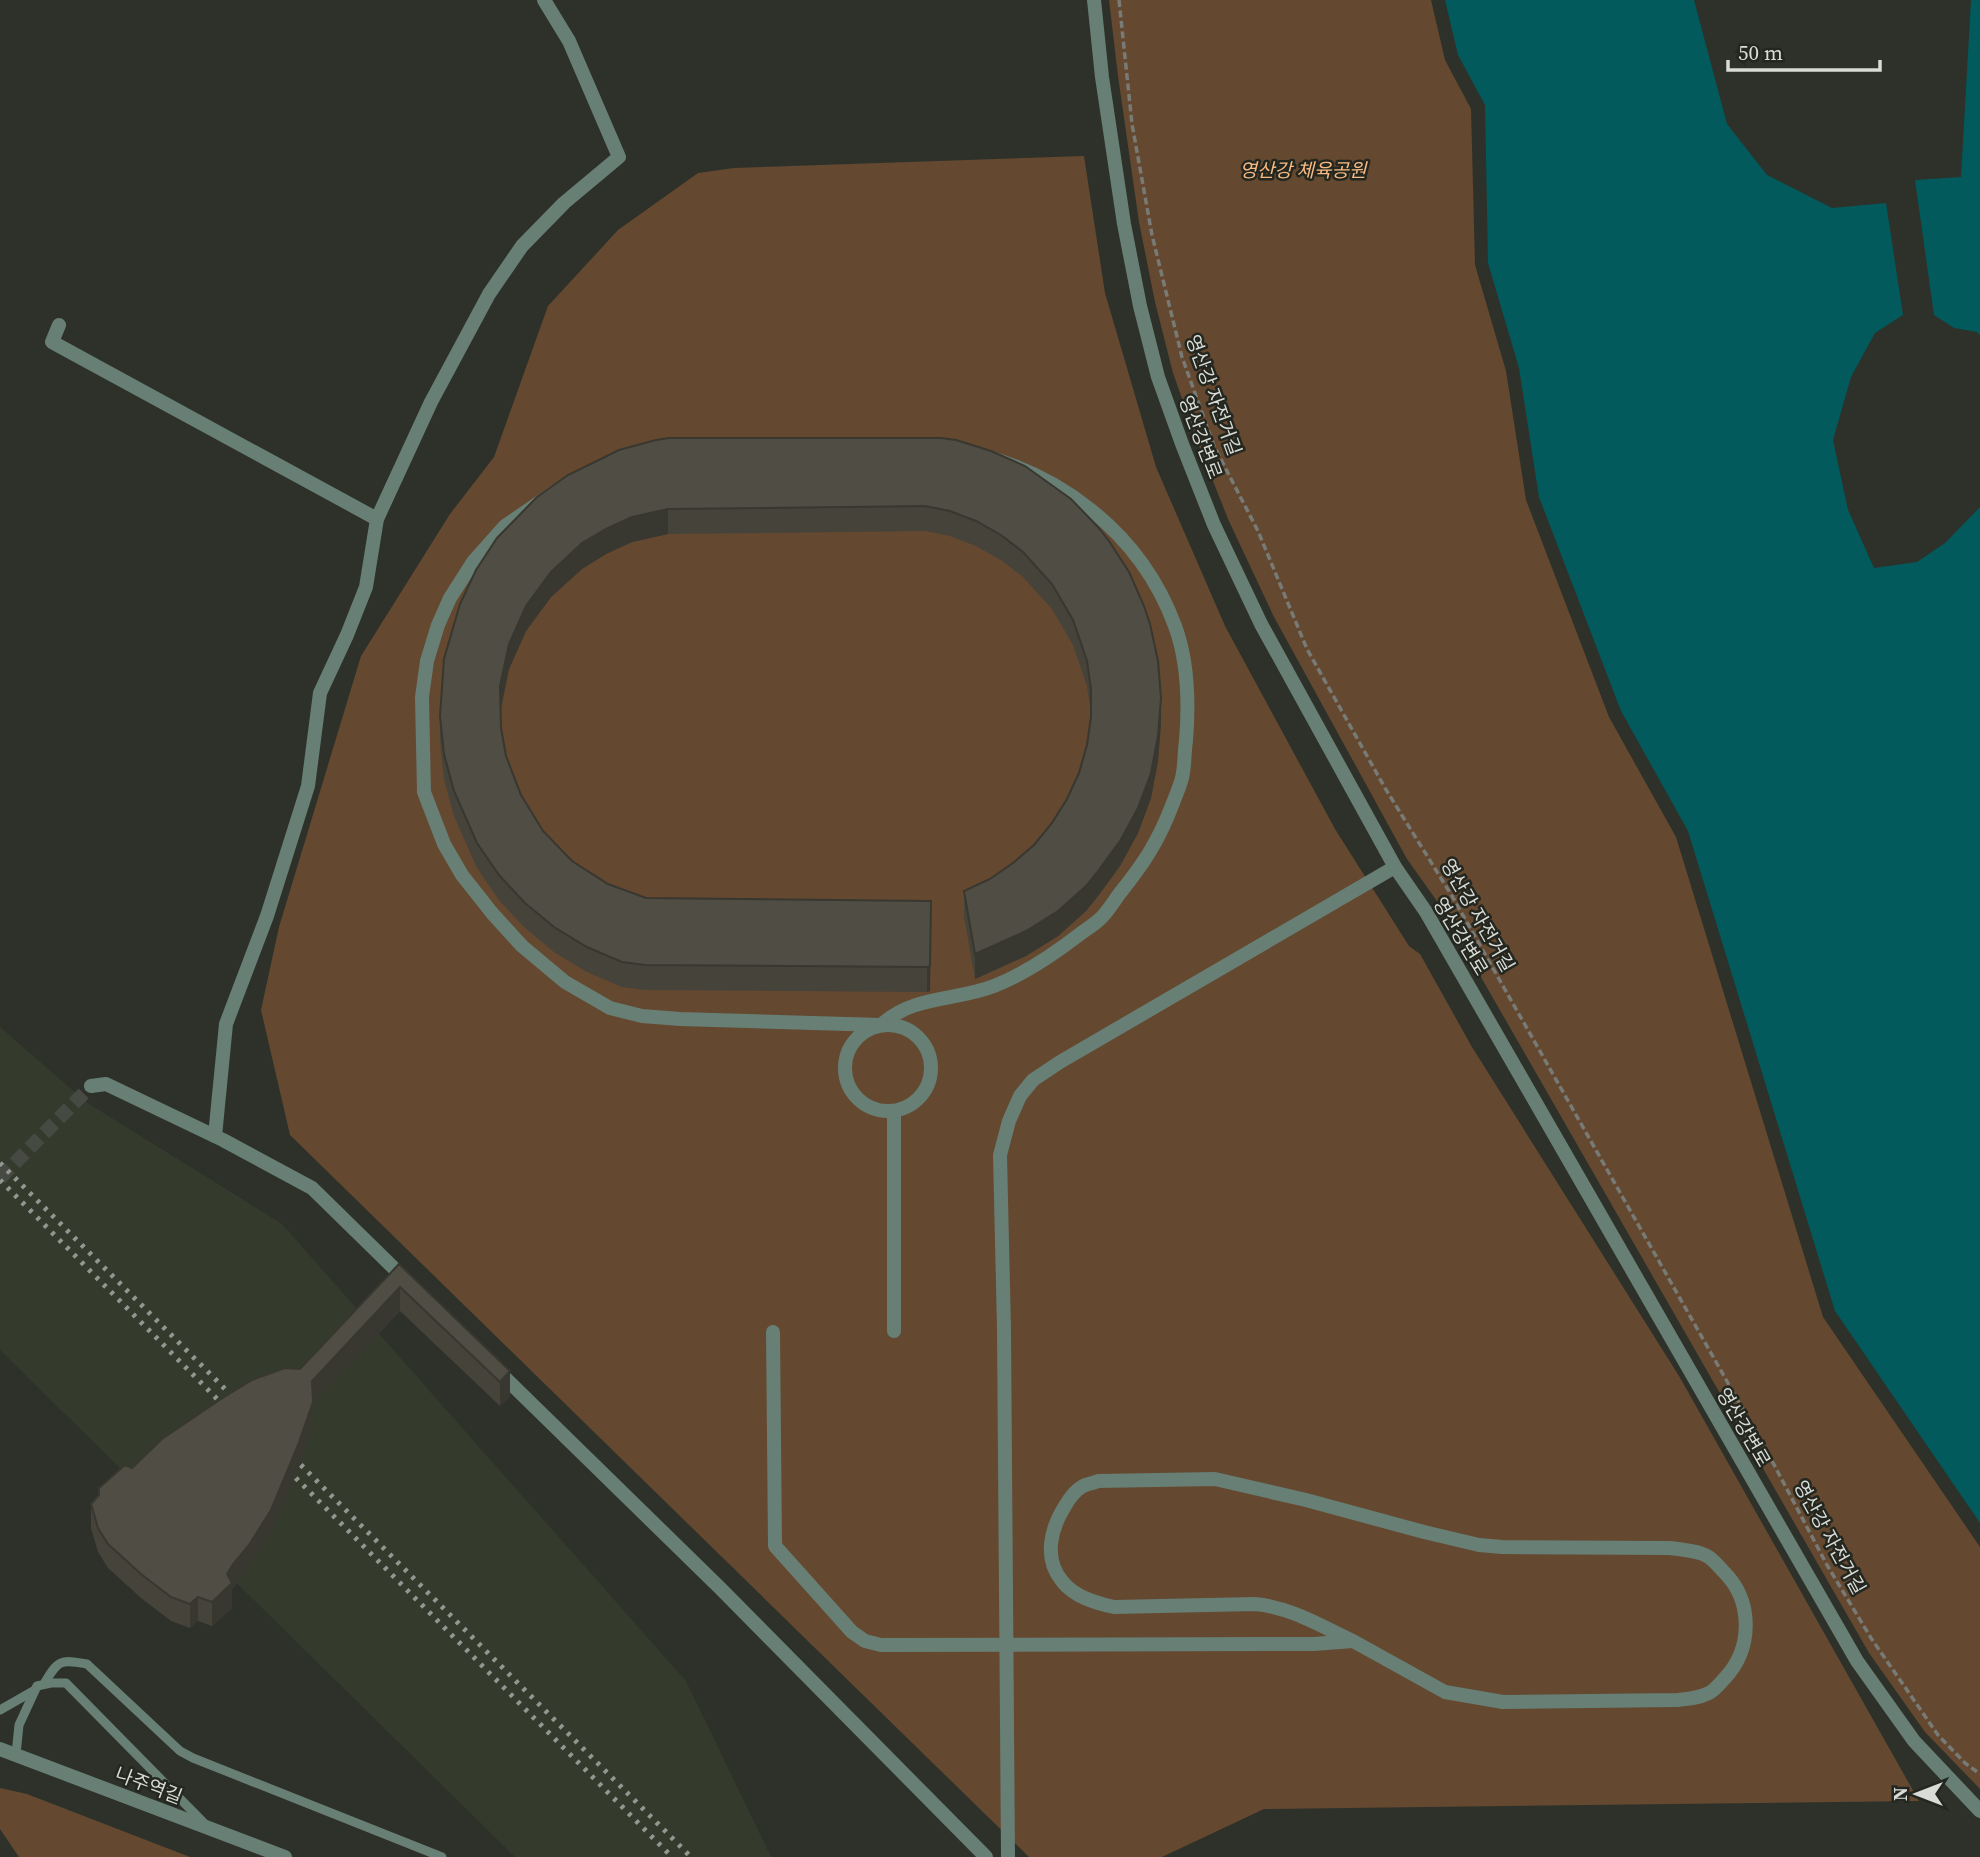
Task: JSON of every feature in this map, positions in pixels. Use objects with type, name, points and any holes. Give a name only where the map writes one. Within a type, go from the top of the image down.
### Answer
[{"type":"street","points":[[215,1136],[226,1024],[267,916],[308,786],[320,693],[366,587],[377,519],[431,402],[489,293],[522,246],[564,203],[619,157],[569,41],[544,0]]},
{"type":"street","name":"영산강변로","points":[[1094,0],[1109,129],[1140,306],[1162,388],[1182,443],[1214,525],[1261,624],[1395,867],[1426,912],[1857,1661],[1913,1741],[1980,1811]]},
{"type":"street","points":[[59,325],[52,342],[377,519]]},
{"type":"street","points":[[881,1025],[680,1019],[642,1016],[610,1008],[565,982],[522,946],[462,875],[444,844],[424,792],[422,697],[427,661],[450,598],[473,562],[505,526],[556,491],[611,464],[659,454],[960,450],[1019,467],[1072,496],[1093,510],[1125,542],[1152,578],[1175,627],[1185,670],[1188,718],[1182,779],[1163,828],[1146,861],[1100,919],[1050,957],[994,987],[913,1005],[892,1015],[881,1025],[868,1029],[858,1037],[845,1060],[849,1087],[857,1098],[868,1106],[880,1111],[894,1111],[907,1107],[927,1088],[932,1061],[927,1048],[908,1028],[895,1024],[881,1025]]},
{"type":"street","points":[[1008,1857],[1000,1155],[1009,1121],[1020,1096],[1033,1080],[1060,1062],[1395,867]]},
{"type":"street","points":[[91,1086],[106,1084],[215,1136],[312,1188],[422,1295]]},
{"type":"street","points":[[894,1111],[894,1331]]},
{"type":"street","points":[[773,1332],[775,1546],[852,1632],[865,1641],[881,1645],[1005,1646],[1314,1644],[1353,1641],[1446,1692],[1480,1699],[1503,1702],[1678,1700],[1712,1693],[1740,1657],[1745,1641],[1746,1620],[1741,1599],[1731,1578],[1708,1556],[1693,1552],[1670,1548],[1479,1545],[1215,1479],[1098,1481],[1082,1486],[1070,1498],[1056,1521],[1050,1542],[1053,1563],[1062,1581],[1081,1596],[1094,1602],[1114,1607],[1255,1604],[1272,1606],[1302,1616],[1353,1641]]},
{"type":"street","points":[[491,1364],[720,1588],[986,1857]]},
{"type":"street","name":"나주역길","points":[[0,1749],[285,1857]]},
{"type":"lane","points":[[44,1684],[56,1664],[67,1660],[87,1664],[180,1751],[442,1857]]},
{"type":"lane","points":[[16,1754],[19,1725],[37,1686],[66,1683],[210,1829]]},
{"type":"lane","points":[[0,1710],[35,1690]]},
{"type":"path","name":"영산강 자전거길","points":[[1119,0],[1132,124],[1152,235],[1182,357],[1214,446],[1258,531],[1307,649],[1384,788],[1446,886],[1871,1638],[1938,1735],[1965,1763],[1980,1774]]},
{"type":"shaded area","points":[[0,1027],[86,1102],[282,1224],[686,1681],[771,1857],[515,1857],[0,1350]]},
{"type":"green space","name":"영산강 체육공원","points":[[1109,0],[1431,0],[1445,60],[1471,109],[1475,265],[1506,371],[1526,500],[1609,717],[1676,837],[1823,1317],[1980,1547],[1980,1789],[1925,1732],[1869,1653],[1439,904],[1407,859],[1274,617],[1228,519],[1173,373],[1139,222]]},
{"type":"green space","points":[[1084,156],[1105,293],[1156,467],[1225,626],[1335,829],[1409,946],[1420,954],[1472,1047],[1679,1376],[1919,1801],[1264,1809],[1162,1857],[1029,1857],[290,1135],[261,1010],[279,927],[361,656],[450,514],[494,457],[548,306],[618,230],[698,173],[734,168]]},
{"type":"green space","points":[[0,1788],[27,1794],[190,1857],[19,1857],[0,1829]]},
{"type":"water","points":[[1445,0],[1694,0],[1727,124],[1767,175],[1832,208],[1886,203],[1903,315],[1875,333],[1851,377],[1833,440],[1848,510],[1874,568],[1917,562],[1945,543],[1980,507],[1980,1523],[1835,1311],[1688,831],[1621,711],[1539,497],[1519,368],[1488,263],[1485,105],[1458,55]]},
{"type":"water","points":[[1971,0],[1980,0],[1980,335],[1977,332],[1954,328],[1934,315],[1915,180],[1961,177]]},
{"type":"building","points":[[669,438],[956,440],[1025,466],[1071,499],[1097,526],[1129,572],[1150,624],[1158,661],[1161,698],[1158,736],[1151,773],[1138,808],[1120,841],[1086,886],[1058,911],[1026,931],[975,954],[964,891],[990,879],[1034,845],[1067,799],[1079,773],[1087,745],[1091,689],[1087,661],[1073,620],[1052,584],[1023,552],[976,521],[950,511],[925,506],[668,509],[632,517],[582,543],[551,572],[526,606],[509,644],[500,686],[501,728],[506,756],[521,795],[543,831],[572,861],[608,884],[646,898],[931,901],[930,966],[645,965],[622,962],[587,947],[554,927],[525,903],[499,875],[477,843],[454,791],[444,754],[440,716],[444,659],[460,604],[476,570],[497,538],[537,497],[568,475],[619,450]]},
{"type":"building","points":[[399,1264],[510,1371],[500,1382],[400,1287],[312,1381],[313,1402],[271,1510],[227,1574],[232,1583],[212,1602],[198,1597],[190,1604],[171,1597],[108,1544],[98,1528],[91,1504],[99,1495],[99,1488],[125,1465],[132,1468],[162,1439],[252,1380],[285,1368],[300,1369]]},
{"type":"tunnel","points":[[0,1178],[91,1086]]},
{"type":"railway","points":[[0,1163],[244,1408]]},
{"type":"railway","points":[[0,1180],[232,1414]]},
{"type":"railway","points":[[286,1450],[691,1857]]},
{"type":"railway","points":[[281,1463],[672,1857]]}]
